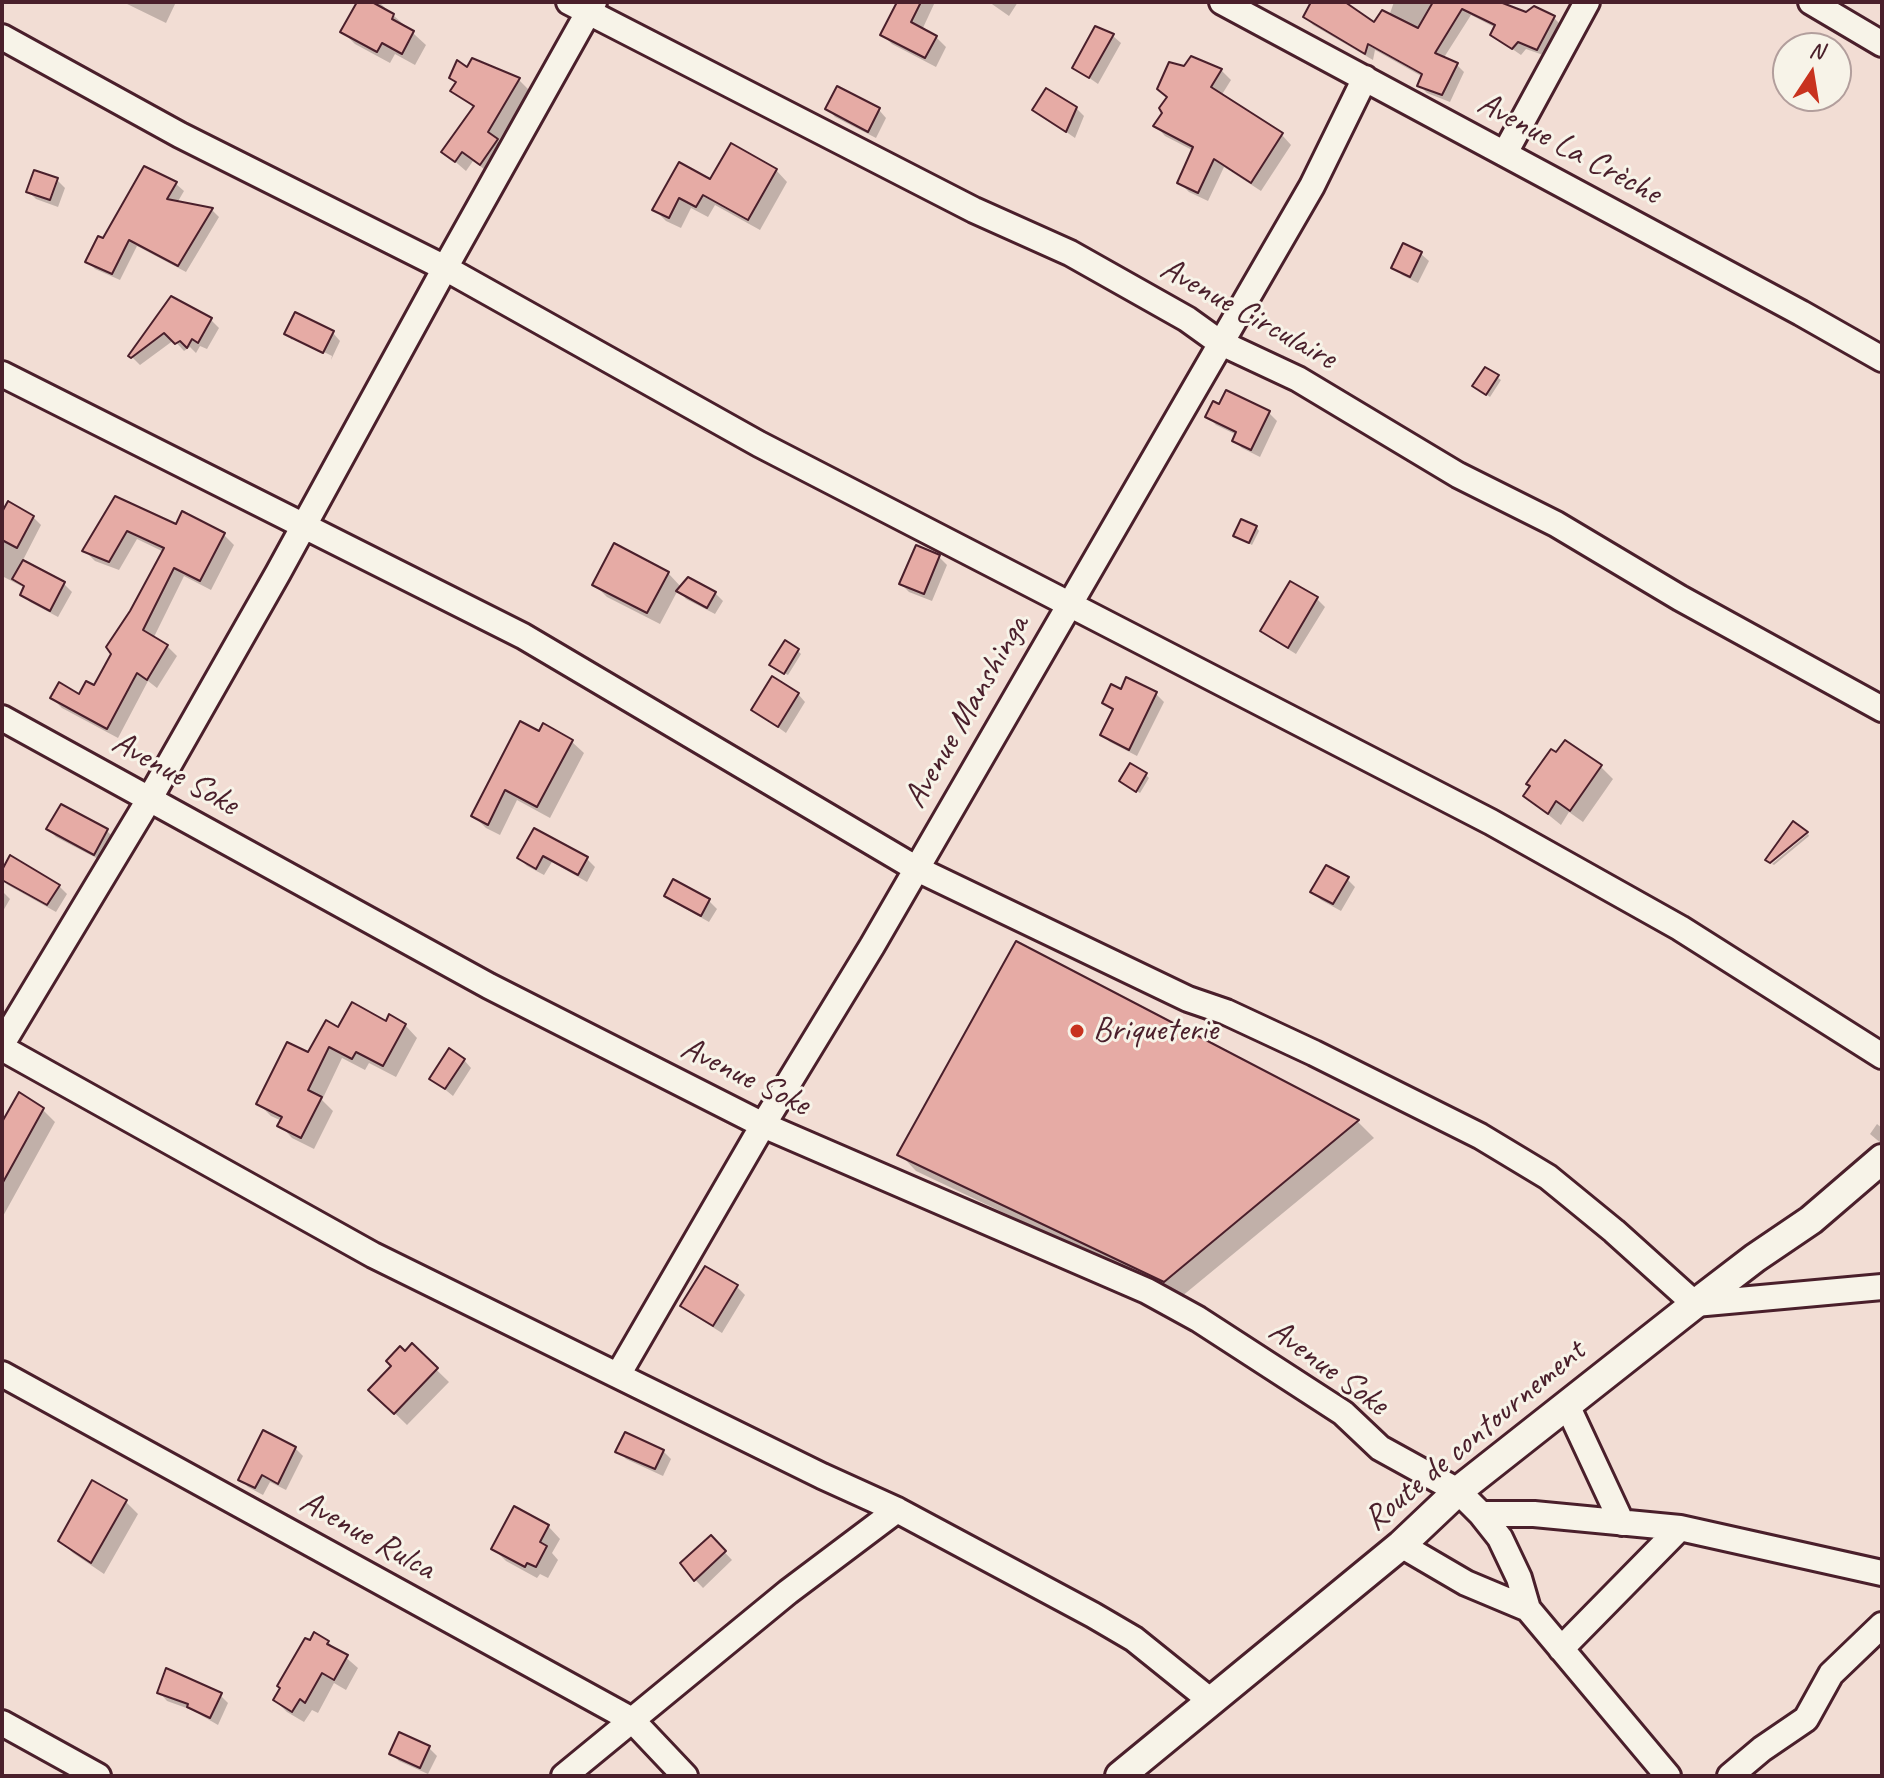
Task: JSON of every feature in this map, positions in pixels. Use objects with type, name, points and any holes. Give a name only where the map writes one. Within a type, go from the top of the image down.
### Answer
[{"type":"street","name":"Avenue La Crèche","points":[[1222,2],[1882,359]]},
{"type":"street","points":[[1505,153],[1587,2]]},
{"type":"street","points":[[1811,2],[1882,44]]},
{"type":"street","points":[[584,6],[278,573],[150,798],[2,1046],[373,1255],[897,1510],[1134,1639],[1211,1701]]},
{"type":"street","name":"Avenue Circulaire","points":[[584,6],[974,210],[1070,253],[1187,319],[1219,342],[1298,379],[1458,475],[1556,524],[1680,598],[1882,709]]},
{"type":"street","points":[[2,37],[180,135],[445,268],[759,444],[1557,859],[1680,928],[1882,1056]]},
{"type":"street","name":"Avenue Manshinga","points":[[618,1375],[917,869],[1219,342],[1312,186],[1365,78]]},
{"type":"street","points":[[2,374],[523,636],[917,869],[1188,999],[1226,1012],[1314,1053],[1480,1136],[1548,1177],[1695,1304],[1882,1287]]},
{"type":"street","name":"Avenue Soke","points":[[2,718],[489,986],[763,1125],[1147,1291],[1303,1385],[1343,1413],[1380,1448],[1458,1491],[1500,1538],[1519,1578],[1528,1609]]},
{"type":"street","name":"Route de contournement","points":[[1120,1776],[1401,1545],[1458,1491],[1695,1304],[1811,1220],[1882,1159]]},
{"type":"street","name":"Avenue Rulca","points":[[2,1374],[632,1720],[685,1776]]},
{"type":"street","points":[[1567,1405],[1622,1523]]},
{"type":"street","points":[[564,1776],[788,1592],[897,1510]]},
{"type":"street","points":[[1481,1514],[1534,1514],[1680,1528],[1882,1573]]},
{"type":"street","points":[[1561,1649],[1680,1528]]},
{"type":"street","points":[[1401,1545],[1466,1583],[1528,1609],[1668,1776]]},
{"type":"street","points":[[1730,1776],[1806,1719],[1831,1674],[1882,1625]]},
{"type":"street","points":[[2,1723],[98,1776]]},
{"type":"building","points":[[357,2],[372,2],[394,14],[392,19],[414,31],[402,54],[382,43],[377,52],[340,32]]},
{"type":"building","points":[[897,2],[921,2],[911,22],[937,36],[925,58],[880,35]]},
{"type":"building","points":[[1311,2],[1345,2],[1374,22],[1382,10],[1418,28],[1433,2],[1500,2],[1526,12],[1534,6],[1555,16],[1537,50],[1518,42],[1512,49],[1490,35],[1495,25],[1462,9],[1435,53],[1458,63],[1442,95],[1417,86],[1422,74],[1368,44],[1365,54],[1303,17]]},
{"type":"building","points":[[1095,26],[1114,34],[1089,78],[1072,68]]},
{"type":"building","points":[[1191,56],[1222,69],[1211,87],[1283,133],[1251,183],[1214,159],[1198,193],[1177,183],[1193,147],[1153,126],[1162,113],[1159,108],[1167,97],[1157,89],[1169,62],[1184,66]]},
{"type":"building","points":[[472,58],[520,78],[488,132],[498,139],[480,165],[462,152],[455,162],[441,152],[474,106],[450,91],[456,82],[449,78],[457,60],[467,67]]},
{"type":"building","points":[[837,86],[880,108],[868,132],[825,109]]},
{"type":"building","points":[[1046,88],[1077,107],[1066,132],[1032,110]]},
{"type":"building","points":[[731,143],[777,169],[748,220],[703,195],[696,207],[679,198],[669,218],[652,210],[679,162],[710,179]]},
{"type":"building","points":[[144,166],[177,182],[167,199],[213,208],[178,266],[129,240],[112,274],[85,262],[98,236],[103,238]]},
{"type":"building","points":[[34,170],[58,178],[50,200],[26,192]]},
{"type":"building","points":[[1403,243],[1422,252],[1410,277],[1391,268]]},
{"type":"building","points":[[171,296],[212,318],[198,343],[192,339],[187,348],[180,341],[175,344],[164,333],[131,358],[128,356]]},
{"type":"building","points":[[295,312],[334,331],[323,353],[284,334]]},
{"type":"building","points":[[1485,367],[1499,375],[1486,395],[1472,386]]},
{"type":"building","points":[[1226,390],[1270,411],[1251,450],[1232,441],[1236,432],[1205,417],[1213,401],[1219,404]]},
{"type":"building","points":[[115,496],[176,524],[182,511],[225,533],[200,581],[174,568],[143,630],[168,645],[147,680],[137,673],[107,729],[50,698],[59,682],[79,694],[86,681],[94,685],[111,654],[106,647],[130,611],[164,548],[127,531],[109,562],[82,551]]},
{"type":"building","points":[[8,501],[34,516],[17,548],[2,540],[2,512]]},
{"type":"building","points":[[1241,519],[1257,526],[1249,543],[1233,536]]},
{"type":"building","points":[[614,543],[669,572],[647,613],[592,585]]},
{"type":"building","points":[[916,545],[940,555],[924,594],[899,584]]},
{"type":"building","points":[[23,560],[65,582],[50,611],[20,595],[24,586],[12,579]]},
{"type":"building","points":[[688,577],[716,592],[707,608],[676,591]]},
{"type":"building","points":[[1290,581],[1318,597],[1288,648],[1260,631]]},
{"type":"building","points":[[785,640],[799,649],[784,674],[769,665]]},
{"type":"building","points":[[772,676],[799,693],[778,727],[751,710]]},
{"type":"building","points":[[1126,677],[1157,692],[1129,750],[1100,735],[1113,709],[1102,703],[1111,684],[1121,689]]},
{"type":"building","points":[[520,721],[539,731],[543,723],[573,740],[537,807],[505,790],[488,825],[471,816]]},
{"type":"building","points":[[1565,740],[1602,765],[1570,811],[1556,801],[1548,814],[1523,796],[1530,786],[1526,784],[1551,749],[1556,752]]},
{"type":"building","points":[[1130,763],[1147,773],[1136,792],[1119,781]]},
{"type":"building","points":[[61,804],[108,829],[94,855],[46,829]]},
{"type":"building","points":[[1793,821],[1808,832],[1770,863],[1765,860]]},
{"type":"building","points":[[534,828],[588,857],[578,875],[543,856],[536,869],[517,858]]},
{"type":"building","points":[[10,855],[60,885],[47,905],[2,880],[2,870]]},
{"type":"building","points":[[1326,865],[1349,877],[1333,904],[1310,892]]},
{"type":"building","points":[[673,879],[710,899],[701,916],[664,896]]},
{"type":"building","name":"Briqueterie","points":[[1016,941],[1359,1120],[1164,1282],[897,1155]]},
{"type":"building","points":[[352,1002],[386,1021],[389,1014],[406,1024],[383,1066],[356,1052],[352,1059],[329,1047],[308,1090],[322,1097],[301,1138],[277,1126],[282,1117],[256,1104],[287,1042],[308,1052],[326,1020],[338,1027]]},
{"type":"building","points":[[449,1048],[465,1059],[445,1089],[429,1079]]},
{"type":"building","points":[[19,1092],[44,1108],[2,1184],[2,1122]]},
{"type":"building","points":[[705,1266],[738,1285],[713,1326],[680,1306]]},
{"type":"building","points":[[412,1343],[438,1368],[394,1414],[368,1390],[391,1366],[386,1361],[400,1346],[405,1351]]},
{"type":"building","points":[[263,1430],[296,1447],[278,1484],[262,1475],[255,1488],[238,1480]]},
{"type":"building","points":[[625,1432],[664,1450],[655,1469],[615,1452]]},
{"type":"building","points":[[92,1480],[127,1500],[91,1563],[58,1541]]},
{"type":"building","points":[[514,1506],[549,1525],[540,1542],[547,1546],[536,1567],[527,1563],[525,1567],[491,1549]]},
{"type":"building","points":[[711,1535],[726,1551],[694,1581],[680,1563]]},
{"type":"building","points":[[314,1632],[329,1641],[327,1644],[348,1655],[334,1680],[322,1673],[305,1703],[300,1699],[292,1712],[273,1700],[280,1688],[277,1686],[305,1638],[310,1640]]},
{"type":"building","points":[[166,1668],[222,1693],[210,1718],[187,1707],[188,1704],[157,1693]]},
{"type":"building","points":[[399,1732],[430,1746],[420,1768],[389,1754]]},
{"type":"place","name":"Briqueterie","points":[[1077,1031]]}]
